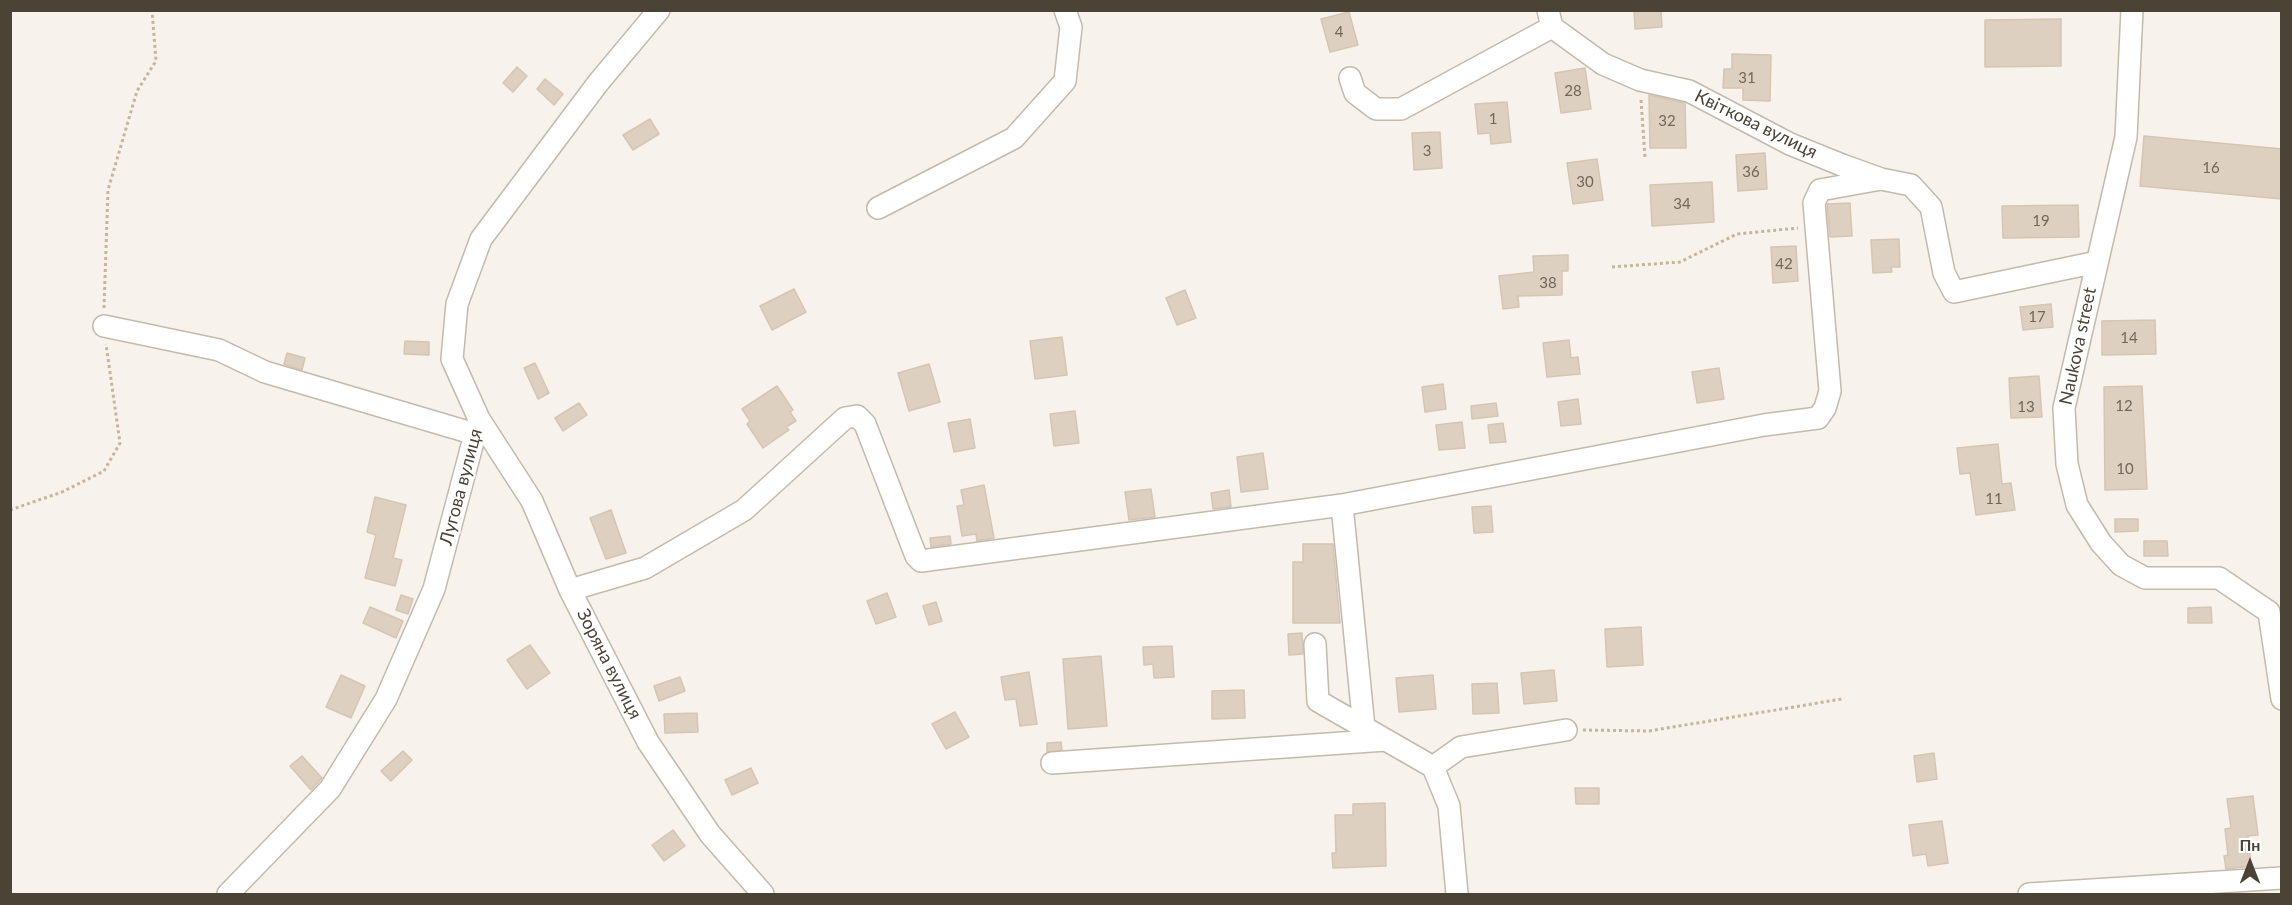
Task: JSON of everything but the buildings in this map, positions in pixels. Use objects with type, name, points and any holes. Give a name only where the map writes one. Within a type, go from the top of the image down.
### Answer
[{"type":"street","name":"Лугова вулиця","points":[[228,894],[330,789],[386,699],[435,589],[477,426],[452,359],[457,304],[482,239],[598,83],[659,10]]},
{"type":"street","points":[[878,208],[1014,138],[1065,81],[1071,27],[1065,10]]},
{"type":"street","name":"Naukova street","points":[[2132,10],[2126,137],[2064,408],[2067,464],[2077,505],[2101,543],[2121,565],[2145,579],[2219,578],[2269,612],[2282,699]]},
{"type":"street","points":[[1350,78],[1355,93],[1376,109],[1401,110],[1550,19]]},
{"type":"street","name":"Квіткова вулиця","points":[[1550,19],[1603,64],[1640,80],[1689,91],[1790,144],[1881,179],[1911,185],[1931,207],[1944,273],[1954,292],[2097,262]]},
{"type":"street","name":"Квіткова вулиця","points":[[1342,505],[1764,425],[1818,418],[1825,408],[1830,391],[1814,226],[1814,203],[1820,190],[1881,179]]},
{"type":"street","points":[[104,326],[219,350],[265,372],[477,426]]},
{"type":"street","points":[[570,590],[645,568],[744,510],[845,418],[857,416],[865,424],[916,556],[921,561],[1342,505],[1364,728]]},
{"type":"street","name":"Зоряна вулиця","points":[[477,426],[532,501],[570,590],[648,742],[710,834],[763,894]]},
{"type":"street","points":[[1315,644],[1318,701],[1433,767],[1449,806],[1457,894]]},
{"type":"street","points":[[1433,767],[1461,747],[1566,730]]},
{"type":"street","points":[[1052,763],[1386,740]]},
{"type":"street","points":[[2029,894],[2282,878]]},
{"type":"path","points":[[10,510],[62,492],[104,471],[120,443],[104,326],[108,190],[137,91],[156,61],[152,10]]},
{"type":"path","points":[[1640,80],[1645,157]]},
{"type":"path","points":[[1612,267],[1680,262],[1737,234],[1814,226]]},
{"type":"path","points":[[1566,730],[1649,731],[1842,699]]}]
